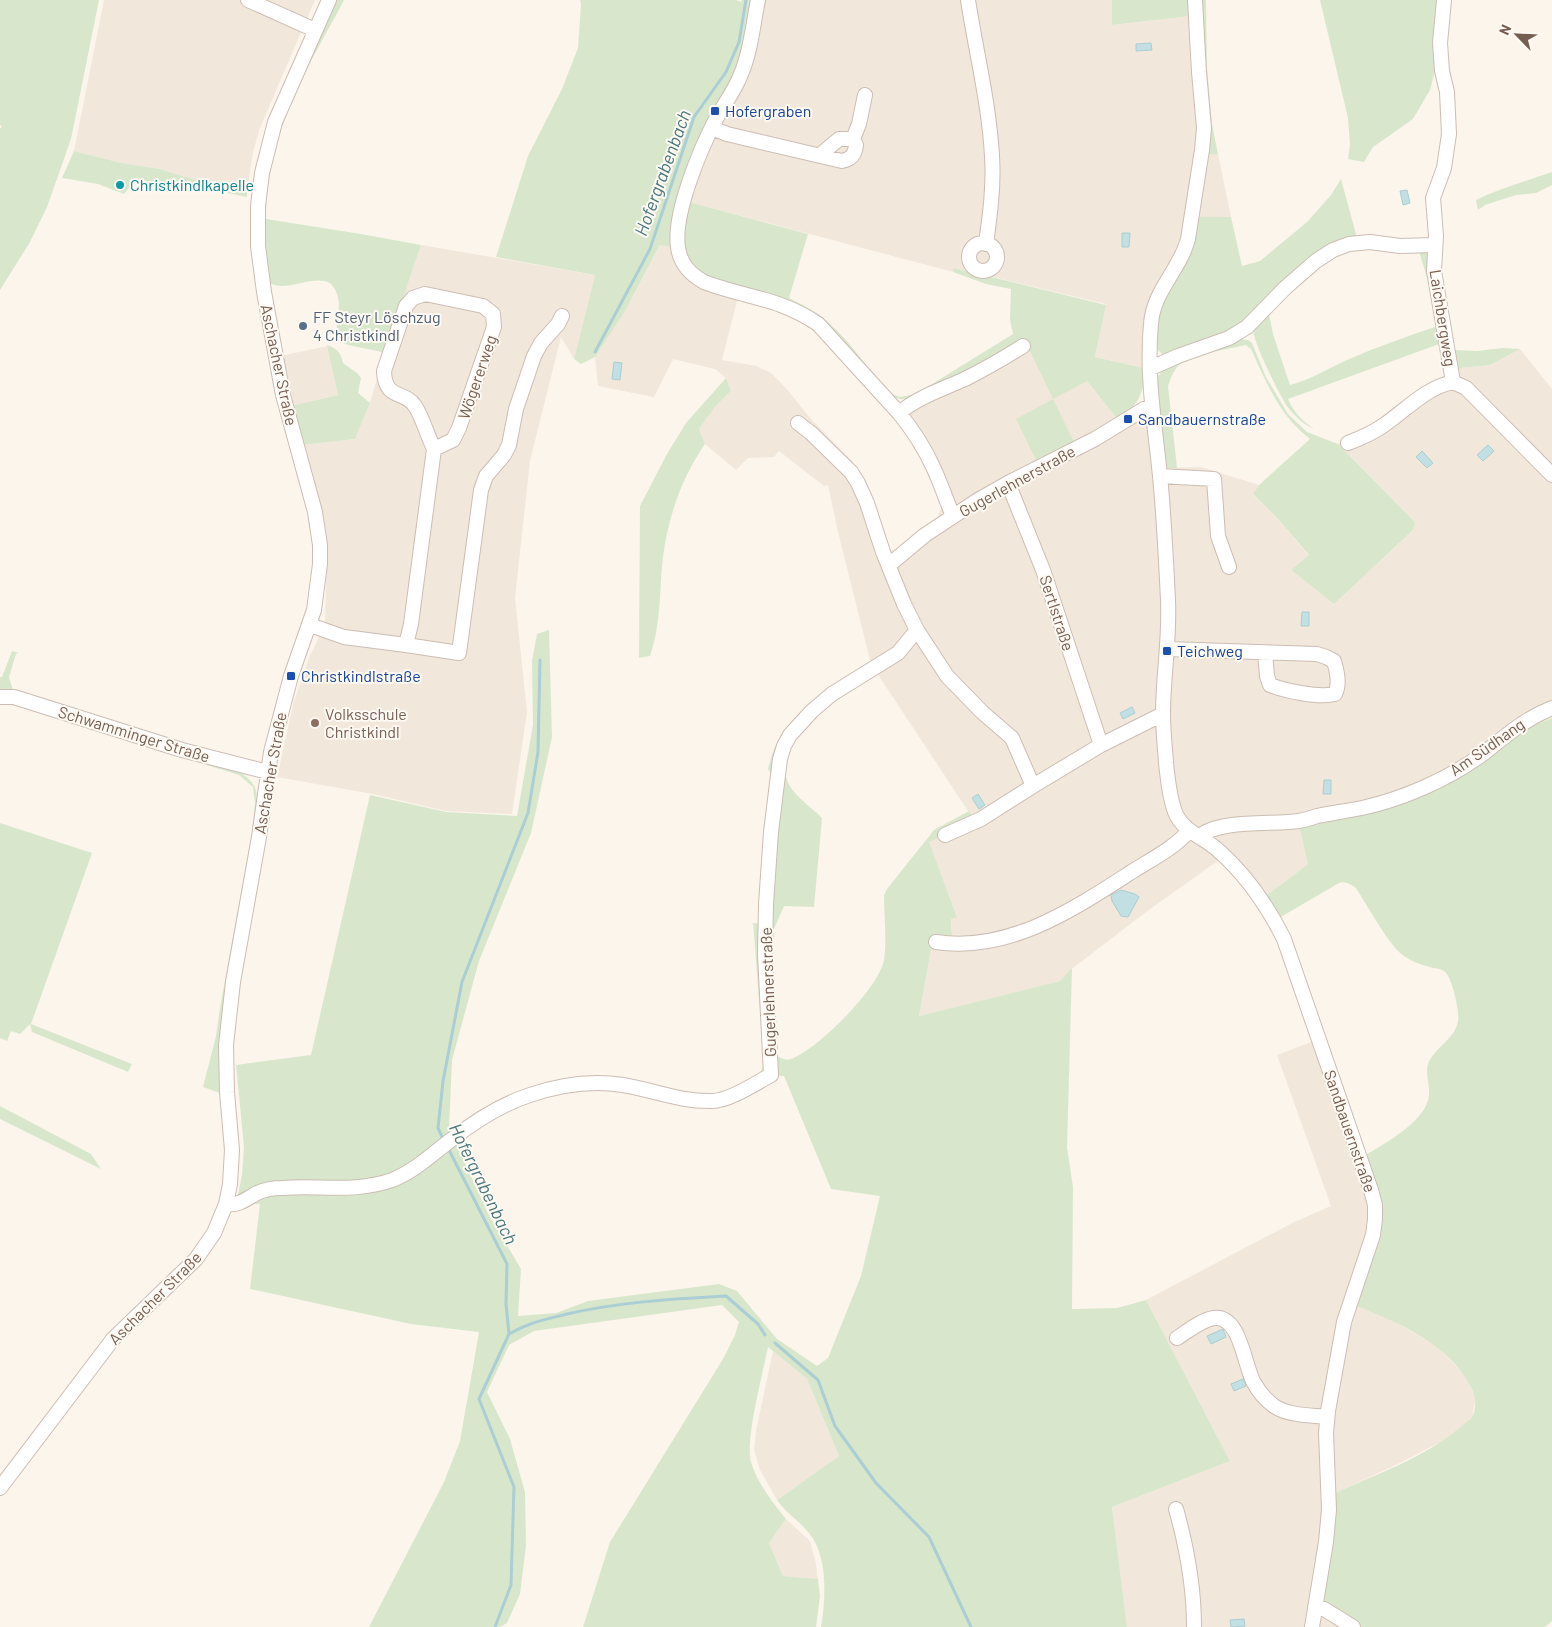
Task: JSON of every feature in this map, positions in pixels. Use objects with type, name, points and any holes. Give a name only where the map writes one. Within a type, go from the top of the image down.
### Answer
[{"type":"street","points":[[248,0],[315,30]]},
{"type":"street","name":"Aschacher Straße","points":[[0,1488],[112,1339],[196,1259],[214,1233],[226,1204],[230,1184],[232,1150],[227,1092],[227,1026],[233,982],[259,837],[273,743],[286,692],[310,626],[315,605],[320,545],[318,529],[289,420],[263,283],[258,246],[260,190],[268,146],[285,97],[329,0]]},
{"type":"street","points":[[758,0],[744,66],[738,82],[712,128],[681,211],[678,229],[678,248],[682,261],[687,269],[704,282],[767,299],[802,313],[818,324],[899,413],[924,448],[954,516]]},
{"type":"street","points":[[968,0],[986,101],[992,157],[991,203],[986,244]]},
{"type":"street","name":"Sandbauernstraße","points":[[1196,0],[1198,65],[1204,128],[1202,150],[1185,253],[1166,282],[1153,310],[1150,325],[1152,408],[1160,476],[1168,603],[1163,714],[1168,786],[1181,823],[1219,851],[1240,874],[1273,917],[1284,939],[1375,1205],[1373,1235],[1344,1322],[1334,1368],[1326,1433],[1329,1510],[1326,1542],[1312,1627]]},
{"type":"street","name":"Laichbergweg","points":[[1444,0],[1440,43],[1442,71],[1448,92],[1449,134],[1444,168],[1434,198],[1434,272],[1453,382],[1466,388],[1552,474]]},
{"type":"street","points":[[712,128],[727,134],[835,160],[848,160],[854,155],[856,150],[853,139],[859,124],[865,95]]},
{"type":"street","points":[[820,155],[839,139],[853,139]]},
{"type":"street","points":[[1150,368],[1230,338],[1247,327],[1285,288],[1316,261],[1334,250],[1349,244],[1370,242],[1400,246],[1426,247],[1435,245]]},
{"type":"street","name":"Wögererweg","points":[[425,294],[483,306],[493,314],[494,326],[459,428],[453,440],[434,449],[416,406],[411,401],[390,390],[384,382],[384,371],[406,306],[413,298],[425,294]]},
{"type":"street","points":[[310,626],[344,637],[459,653],[481,490],[486,476],[504,455],[509,444],[516,409],[534,356],[541,343],[558,324],[562,316]]},
{"type":"street","points":[[899,413],[910,404],[1001,360],[1023,346]]},
{"type":"street","points":[[1348,443],[1384,426],[1423,394],[1446,383],[1453,382]]},
{"type":"street","name":"Gugerlehnerstraße","points":[[890,565],[916,541],[1008,482],[1095,439],[1144,410],[1152,408]]},
{"type":"street","points":[[798,423],[851,472],[867,504],[883,552],[890,565],[904,604],[917,630],[947,676],[982,712],[1012,738],[1032,786]]},
{"type":"street","points":[[406,646],[411,624],[434,449]]},
{"type":"street","points":[[1160,476],[1214,479],[1218,536],[1229,567]]},
{"type":"street","name":"Sertlstraße","points":[[1008,482],[1043,570],[1101,745]]},
{"type":"street","name":"Gugerlehnerstraße","points":[[226,1204],[239,1204],[268,1190],[283,1188],[349,1188],[390,1180],[420,1165],[452,1139],[500,1108],[529,1095],[561,1086],[591,1083],[623,1085],[670,1098],[714,1101],[743,1091],[771,1075],[765,954],[766,904],[773,809],[782,752],[790,735],[812,710],[832,694],[898,653],[917,630]]},
{"type":"street","points":[[1167,649],[1317,654],[1326,656],[1334,661],[1338,689],[1335,694],[1326,696],[1270,685],[1267,676],[1265,653]]},
{"type":"street","points":[[0,690],[7,697]]},
{"type":"street","name":"Schwamminger Straße","points":[[7,697],[182,750],[268,772]]},
{"type":"street","name":"Am Südhang","points":[[1194,834],[1252,823],[1300,821],[1365,807],[1409,793],[1454,772],[1478,757],[1513,729],[1533,716],[1552,708]]},
{"type":"street","points":[[945,835],[981,819],[1101,745],[1163,714]]},
{"type":"street","points":[[936,942],[955,945],[983,942],[1041,925],[1065,913],[1176,843],[1194,834]]},
{"type":"street","points":[[1177,1338],[1204,1321],[1216,1318],[1227,1321],[1235,1330],[1254,1382],[1266,1400],[1289,1413],[1327,1417]]},
{"type":"street","points":[[1176,1509],[1185,1542],[1190,1572],[1194,1627]]},
{"type":"street","points":[[1315,1607],[1324,1609],[1353,1627]]},
{"type":"shaded area","points":[[104,0],[315,0],[260,128],[253,152],[247,192],[215,186],[160,169],[122,163],[74,151]]},
{"type":"shaded area","points":[[764,0],[1112,0],[1113,25],[1191,16],[1197,146],[1180,246],[1145,314],[1144,368],[1095,357],[1106,304],[955,268],[953,272],[689,202],[711,146],[742,87]]},
{"type":"shaded area","points":[[1218,154],[1231,217],[1197,217],[1208,155]]},
{"type":"shaded area","points":[[661,244],[671,247],[738,297],[722,360],[756,366],[771,373],[811,419],[852,461],[861,478],[890,551],[896,550],[937,518],[940,510],[953,497],[932,449],[910,415],[913,409],[1028,347],[1087,381],[1119,421],[1075,444],[1052,400],[1037,462],[1139,418],[1145,419],[1149,424],[1154,468],[1201,467],[1259,485],[1253,495],[1280,521],[1309,556],[1291,570],[1334,604],[1413,530],[1415,522],[1338,444],[1377,426],[1422,391],[1461,368],[1490,365],[1520,349],[1552,389],[1552,704],[1308,864],[1266,896],[1238,878],[1219,860],[1146,912],[1073,968],[1060,981],[919,1016],[932,944],[952,932],[951,919],[957,916],[928,842],[974,820],[871,664],[828,485],[824,486],[779,451],[774,457],[748,458],[736,470],[705,444],[699,429],[715,407],[731,391],[726,378],[715,369],[673,359],[654,397],[598,386],[595,357],[624,313]]},
{"type":"shaded area","points":[[421,245],[595,275],[574,359],[561,337],[530,461],[515,598],[527,712],[512,814],[446,811],[373,794],[277,777],[294,701],[309,658],[325,625],[327,544],[324,520],[302,445],[355,439],[370,403],[390,333]]},
{"type":"shaded area","points":[[328,346],[338,395],[291,406],[280,356]]},
{"type":"shaded area","points":[[1314,1041],[1368,1197],[1368,1233],[1335,1329],[1320,1536],[1305,1627],[1127,1627],[1112,1507],[1230,1461],[1146,1300],[1294,1222],[1331,1206],[1277,1055]]},
{"type":"shaded area","points":[[1354,1305],[1386,1317],[1437,1346],[1466,1377],[1476,1397],[1472,1417],[1446,1439],[1335,1493],[1330,1421]]},
{"type":"shaded area","points":[[773,1351],[807,1379],[839,1456],[777,1500],[760,1470],[754,1450],[756,1431]]},
{"type":"shaded area","points":[[786,1519],[810,1541],[818,1579],[783,1576],[769,1543]]},
{"type":"shaded area","points":[[1323,1604],[1361,1627],[1316,1627]]},
{"type":"green space","points":[[0,0],[99,0],[71,139],[47,207],[30,242],[0,290],[0,129],[2,126],[0,125]]},
{"type":"green space","points":[[335,0],[344,0],[301,80],[276,147],[267,195],[266,219],[421,245],[384,353],[338,341],[339,304],[335,290],[330,283],[315,281],[276,286],[270,283],[263,243],[266,184],[277,132]]},
{"type":"green space","points":[[580,0],[736,0],[741,2],[742,0],[752,0],[740,63],[671,247],[660,245],[624,313],[595,357],[581,364],[574,359],[595,275],[496,257],[528,156],[562,89],[578,48]]},
{"type":"green space","points":[[1112,0],[1190,0],[1191,16],[1112,25]]},
{"type":"green space","points":[[1201,0],[1206,0],[1207,68],[1212,124],[1218,154],[1208,155]]},
{"type":"green space","points":[[1320,0],[1439,0],[1435,71],[1430,90],[1413,119],[1373,147],[1364,162],[1348,159],[1350,145],[1348,118]]},
{"type":"green space","points":[[74,151],[122,163],[160,169],[215,186],[247,192],[247,197],[199,187],[184,181],[183,191],[136,178],[124,194],[98,184],[62,178]]},
{"type":"green space","points":[[1552,172],[1552,185],[1536,193],[1516,195],[1485,205],[1478,210],[1476,200],[1504,188]]},
{"type":"green space","points":[[1341,179],[1357,238],[1245,322],[1219,336],[1166,354],[1162,354],[1157,349],[1155,322],[1197,217],[1231,217],[1242,266],[1260,261],[1307,222],[1331,195]]},
{"type":"green space","points":[[689,202],[808,234],[789,298],[815,312],[838,331],[892,394],[900,397],[916,394],[1013,334],[1010,320],[1011,289],[986,284],[953,272],[954,268],[1106,305],[1095,357],[1144,368],[1142,392],[1136,404],[1119,421],[1087,381],[1053,399],[1028,347],[909,399],[893,397],[825,324],[698,274],[682,250]]},
{"type":"green space","points":[[1362,246],[1382,248],[1355,248],[1329,259],[1295,286],[1269,314],[1273,334],[1290,385],[1312,377],[1347,360],[1438,326],[1431,291],[1419,251],[1424,251],[1430,257],[1433,295],[1442,343],[1288,399],[1299,416],[1314,429],[1306,425],[1287,406],[1262,356],[1253,329],[1280,296],[1304,274],[1328,257],[1342,250]]},
{"type":"green space","points":[[1239,339],[1248,340],[1252,343],[1266,377],[1288,414],[1307,432],[1338,444],[1415,522],[1413,530],[1334,604],[1291,570],[1309,555],[1280,521],[1253,494],[1259,485],[1310,439],[1299,430],[1282,410],[1268,386],[1251,349],[1246,345],[1186,360],[1177,367],[1168,386],[1177,468],[1165,468],[1156,380],[1163,369]]},
{"type":"green space","points":[[327,345],[338,351],[343,363],[361,378],[358,393],[370,403],[355,439],[302,445],[291,406],[338,395]]},
{"type":"green space","points":[[1503,348],[1520,349],[1490,365],[1461,368],[1457,371],[1454,350],[1477,351]]},
{"type":"green space","points":[[726,378],[731,391],[715,407],[699,429],[705,444],[689,470],[672,512],[665,542],[655,637],[650,656],[639,658],[640,506],[667,454],[686,423]]},
{"type":"green space","points":[[1053,399],[1075,444],[1037,462],[1016,419]]},
{"type":"green space","points":[[549,630],[552,737],[531,833],[479,961],[452,1060],[449,1129],[489,1215],[521,1269],[518,1316],[556,1313],[588,1301],[719,1284],[737,1291],[777,1339],[817,1366],[828,1358],[861,1276],[880,1196],[831,1189],[784,1076],[774,1076],[767,944],[770,879],[779,776],[786,747],[799,727],[819,707],[841,691],[877,671],[878,674],[841,693],[821,707],[805,723],[787,755],[786,777],[791,788],[822,818],[814,907],[784,906],[774,929],[770,949],[771,992],[777,1056],[789,1060],[803,1053],[831,1031],[871,986],[880,972],[884,960],[884,895],[887,889],[934,830],[969,811],[974,820],[929,842],[957,917],[951,919],[952,940],[934,939],[932,944],[919,1016],[1060,981],[1072,968],[1067,1147],[1073,1187],[1072,1309],[1117,1308],[1146,1300],[1230,1461],[1112,1507],[1127,1627],[821,1627],[824,1604],[824,1578],[820,1553],[809,1533],[777,1500],[839,1456],[807,1379],[768,1347],[752,1422],[750,1438],[751,1462],[761,1485],[786,1519],[769,1543],[783,1576],[818,1579],[820,1596],[816,1627],[583,1627],[610,1542],[723,1359],[735,1335],[739,1322],[722,1305],[534,1331],[509,1345],[487,1392],[510,1439],[525,1492],[526,1545],[520,1594],[507,1623],[500,1627],[369,1627],[444,1482],[460,1441],[479,1332],[411,1324],[250,1289],[260,1204],[236,1204],[242,1175],[244,1147],[236,1065],[311,1055],[370,795],[446,812],[517,816],[533,725],[532,661],[537,634]]},
{"type":"green space","points":[[12,651],[19,653],[16,654],[9,677],[17,704],[241,773],[255,787],[257,798],[256,819],[222,1017],[220,1052],[223,1094],[203,1087],[216,1036],[252,833],[255,803],[253,787],[239,775],[18,706],[0,704],[0,677],[2,677]]},
{"type":"green space","points":[[803,712],[774,779],[768,769],[777,743],[784,732]]},
{"type":"green space","points":[[1552,718],[1552,1621],[1545,1627],[1361,1627],[1323,1604],[1322,1600],[1335,1493],[1400,1465],[1431,1448],[1470,1419],[1475,1407],[1472,1389],[1462,1373],[1437,1347],[1405,1327],[1354,1305],[1372,1253],[1364,1156],[1403,1131],[1421,1114],[1429,1095],[1428,1064],[1453,1033],[1458,1021],[1458,1010],[1455,994],[1447,974],[1444,971],[1413,961],[1400,953],[1386,935],[1356,888],[1352,885],[1341,882],[1279,918],[1266,896],[1308,864],[1299,824],[1413,798],[1521,730]]},
{"type":"green space","points":[[0,823],[92,853],[31,1024],[132,1064],[128,1072],[32,1032],[30,1024],[20,1034],[11,1031],[7,1041],[0,1038]]},
{"type":"green space","points":[[753,923],[762,924],[768,1061],[764,1072],[760,1073],[764,1061],[764,1049]]},
{"type":"green space","points":[[0,1106],[91,1154],[101,1169],[0,1119]]},
{"type":"water","points":[[1151,43],[1152,50],[1136,51],[1136,44]]},
{"type":"water","points":[[1407,190],[1410,203],[1403,205],[1400,191]]},
{"type":"water","points":[[1122,233],[1130,233],[1129,247],[1122,247]]},
{"type":"water","points":[[614,362],[622,363],[620,380],[612,379]]},
{"type":"water","points":[[1488,445],[1494,451],[1483,461],[1477,455]]},
{"type":"water","points":[[1422,451],[1433,463],[1427,468],[1416,457]]},
{"type":"water","points":[[1302,612],[1309,612],[1309,626],[1301,626]]},
{"type":"water","points":[[1132,707],[1135,713],[1123,719],[1120,713]]},
{"type":"water","points":[[1324,780],[1331,780],[1331,794],[1323,794]]},
{"type":"water","points":[[978,794],[985,805],[979,809],[972,798]]},
{"type":"water","points":[[1121,890],[1139,897],[1128,917],[1121,916],[1112,901],[1111,895]]},
{"type":"water","points":[[1223,1329],[1226,1337],[1211,1344],[1207,1336]]},
{"type":"water","points":[[1243,1379],[1246,1386],[1234,1391],[1231,1384]]},
{"type":"water","points":[[1244,1619],[1245,1626],[1231,1627],[1230,1620]]},
{"type":"waterway","name":"Hofergrabenbach","points":[[595,352],[650,249],[694,117],[726,72],[739,42],[746,0]]},
{"type":"waterway","name":"Hofergrabenbach","points":[[444,1141],[438,1128],[443,1081],[462,982],[528,813],[538,752],[540,660]]},
{"type":"waterway","name":"Hofergrabenbach","points":[[447,1146],[507,1264],[506,1304],[509,1334],[479,1399],[514,1487],[511,1585],[495,1627]]},
{"type":"waterway","points":[[509,1334],[537,1322],[587,1310],[685,1298],[726,1296],[758,1324],[765,1335]]},
{"type":"waterway","points":[[775,1343],[818,1380],[835,1426],[876,1483],[929,1537],[971,1627]]},
{"type":"place","name":"Hofergraben","points":[[715,111]]},
{"type":"place","name":"Christkindlkapelle","points":[[120,185]]},
{"type":"place","name":"FF Steyr Löschzug 4 Christkindl","points":[[303,326]]},
{"type":"place","name":"Sandbauernstraße","points":[[1128,419]]},
{"type":"place","name":"Teichweg","points":[[1167,651]]},
{"type":"place","name":"Christkindlstraße","points":[[291,676]]},
{"type":"place","name":"Volksschule Christkindl","points":[[315,723]]}]
